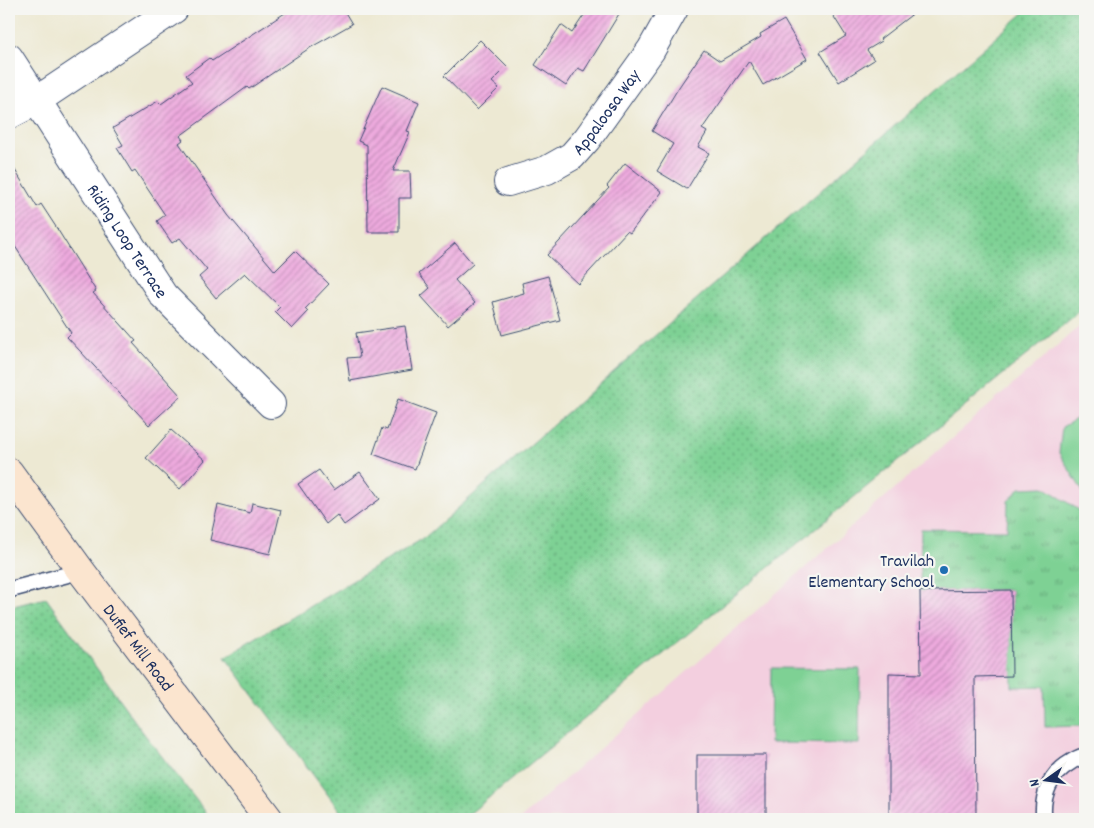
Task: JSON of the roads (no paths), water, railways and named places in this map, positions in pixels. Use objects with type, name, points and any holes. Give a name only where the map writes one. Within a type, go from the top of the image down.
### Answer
[{"type":"main road","name":"Dufief Mill Road","points":[[9,472],[81,571],[269,819]]},
{"type":"street","points":[[9,115],[36,101],[174,9]]},
{"type":"street","name":"Appaloosa Way","points":[[508,182],[547,170],[572,156],[587,139],[651,50],[674,9]]},
{"type":"street","name":"Riding Loop Terrace","points":[[9,58],[163,295],[271,404]]},
{"type":"lane","points":[[9,590],[81,571]]},
{"type":"lane","points":[[1044,819],[1042,807],[1048,786],[1061,768],[1081,756],[1085,756]]},
{"type":"place","name":"Travilah Elementary School","points":[[944,570]]}]
